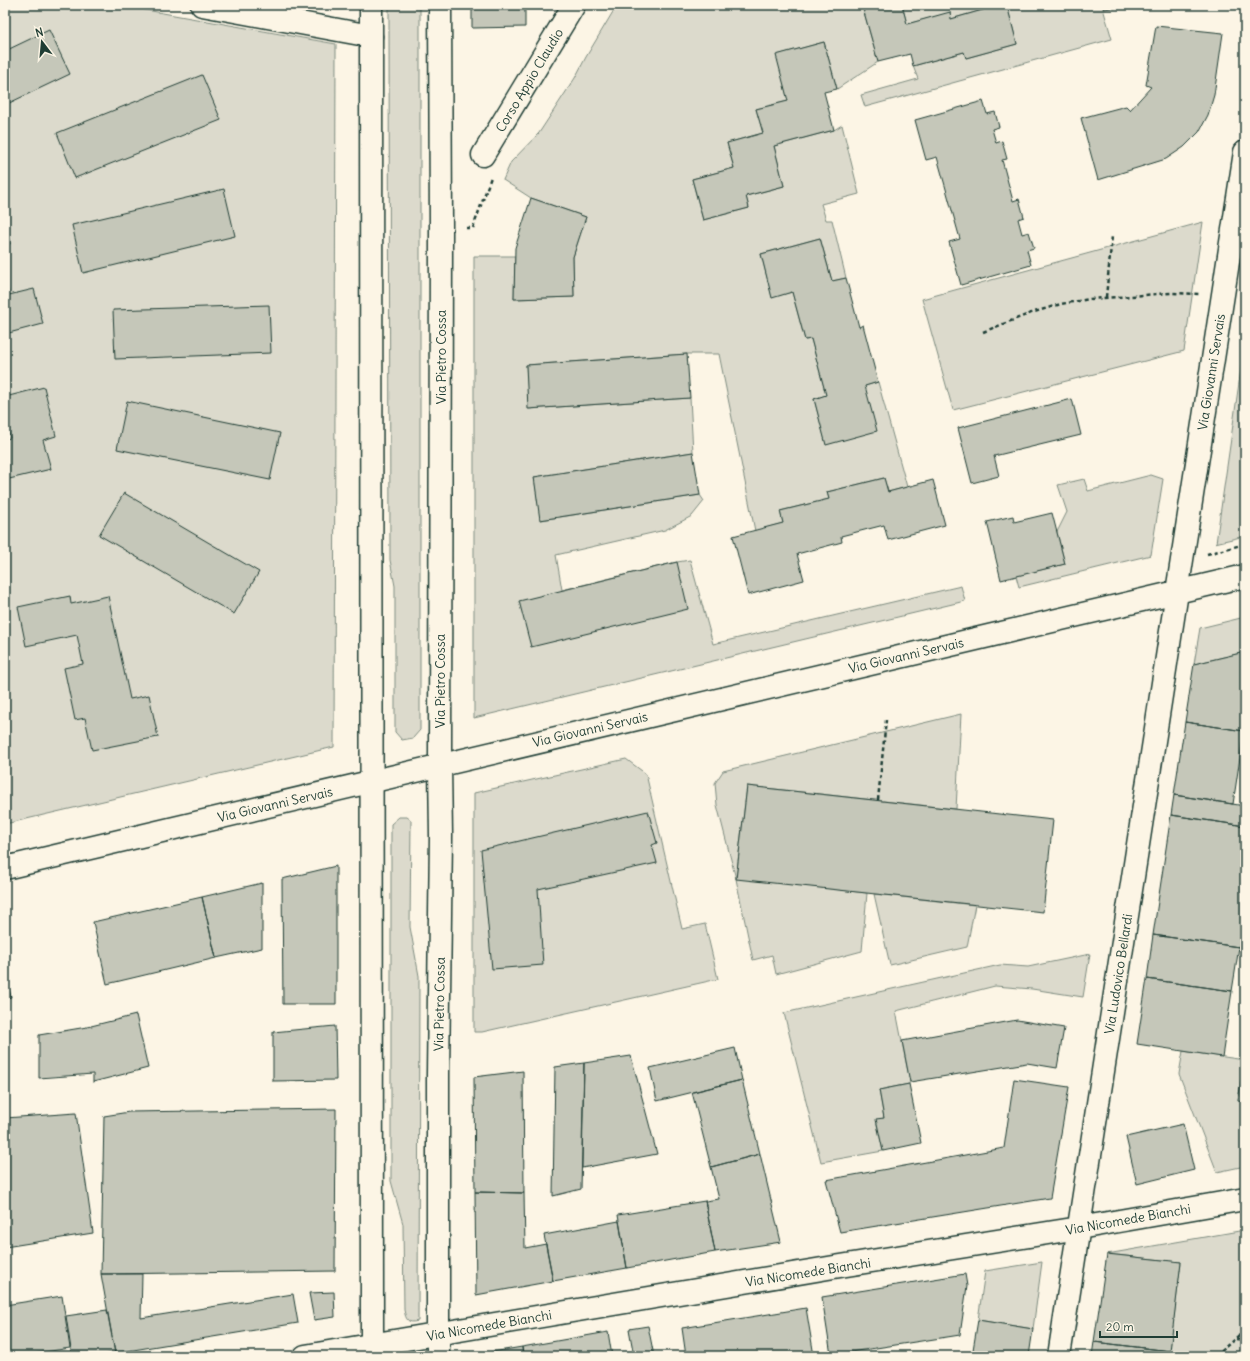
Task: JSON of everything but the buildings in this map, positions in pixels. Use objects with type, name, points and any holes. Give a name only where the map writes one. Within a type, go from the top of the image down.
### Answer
[{"type":"street","points":[[202,5],[371,36]]},
{"type":"street","points":[[305,1356],[372,1350],[371,5]]},
{"type":"street","name":"Via Pietro Cossa","points":[[438,1356],[441,836],[440,5]]},
{"type":"street","name":"Corso Appio Claudio","points":[[482,155],[574,5]]},
{"type":"street","name":"Via Giovanni Servais","points":[[1176,593],[1238,247],[1245,152]]},
{"type":"street","name":"Via Giovanni Servais","points":[[5,868],[993,634],[1245,576]]},
{"type":"street","name":"Via Ludovico Bellardi","points":[[1059,1356],[1176,593]]},
{"type":"street","name":"Via Nicomede Bianchi","points":[[372,1350],[437,1334],[834,1267],[1079,1228],[1245,1199]]},
{"type":"path","points":[[441,229],[473,228],[491,176],[482,155]]},
{"type":"path","points":[[1106,297],[1112,236]]},
{"type":"path","points":[[983,332],[1031,312],[1061,304],[1106,297],[1171,293],[1200,294]]},
{"type":"path","points":[[1207,547],[1206,554],[1245,544]]},
{"type":"path","points":[[878,800],[886,720]]},
{"type":"path","points":[[1215,1356],[1245,1330]]},
{"type":"path","points":[[1236,1339],[1245,1340]]},
{"type":"shaded area","points":[[5,5],[118,5],[336,44],[334,747],[5,824]]},
{"type":"shaded area","points":[[389,5],[420,5],[420,730],[413,738],[402,740],[395,732],[395,586],[390,560]]},
{"type":"shaded area","points":[[617,5],[862,5],[878,62],[837,89],[824,42],[777,55],[788,101],[756,109],[763,133],[727,143],[734,168],[692,179],[703,220],[749,208],[746,196],[784,186],[774,146],[834,130],[842,125],[859,194],[821,204],[826,220],[832,220],[846,278],[832,281],[820,238],[761,254],[772,297],[792,292],[805,340],[811,339],[826,395],[814,399],[826,444],[865,386],[878,382],[907,487],[888,492],[884,478],[827,492],[829,499],[780,511],[783,523],[755,531],[719,354],[687,354],[526,365],[529,409],[690,398],[693,452],[534,477],[541,520],[700,495],[704,501],[692,516],[665,530],[556,555],[562,590],[690,560],[713,644],[961,586],[965,601],[474,718],[474,256],[515,256],[514,299],[574,297],[573,257],[586,217],[531,198],[503,180],[511,162],[539,133],[575,78]]},
{"type":"shaded area","points":[[902,5],[1000,5],[951,19],[950,13],[907,24]]},
{"type":"shaded area","points":[[1007,5],[1102,5],[1112,39],[865,107],[861,95],[918,79],[913,66],[964,52],[966,58],[1017,44]]},
{"type":"shaded area","points":[[1203,222],[1184,351],[953,410],[922,299]]},
{"type":"shaded area","points":[[1245,341],[1245,536],[1216,543]]},
{"type":"shaded area","points":[[1151,475],[1163,479],[1151,555],[1019,587],[1016,576],[1065,564],[1057,532],[1067,512],[1058,485],[1084,479],[1088,491]]},
{"type":"shaded area","points":[[1245,617],[1245,652],[1194,664],[1200,628]]},
{"type":"shaded area","points":[[961,714],[956,809],[747,786],[736,878],[867,893],[862,951],[776,974],[772,955],[753,960],[736,879],[717,805],[715,783],[723,771]]},
{"type":"shaded area","points":[[626,759],[646,774],[682,929],[705,924],[718,979],[482,1032],[474,1032],[474,793]]},
{"type":"shaded area","points":[[399,817],[407,817],[411,820],[410,927],[419,976],[418,1321],[412,1322],[407,1319],[404,1310],[403,1224],[391,1181],[391,824]]},
{"type":"shaded area","points":[[874,894],[975,905],[967,947],[890,965]]},
{"type":"shaded area","points":[[1090,954],[1083,997],[1032,989],[995,986],[896,1011],[910,1082],[909,1084],[879,1090],[884,1118],[876,1120],[883,1151],[821,1162],[784,1013],[1000,965],[1028,967]]},
{"type":"shaded area","points":[[1183,1051],[1245,1060],[1238,1101],[1245,1102],[1245,1166],[1217,1172],[1179,1074]]},
{"type":"shaded area","points":[[1245,1230],[1245,1356],[1169,1356],[1181,1262],[1107,1254]]},
{"type":"shaded area","points":[[1042,1262],[1033,1329],[978,1320],[985,1271]]}]
